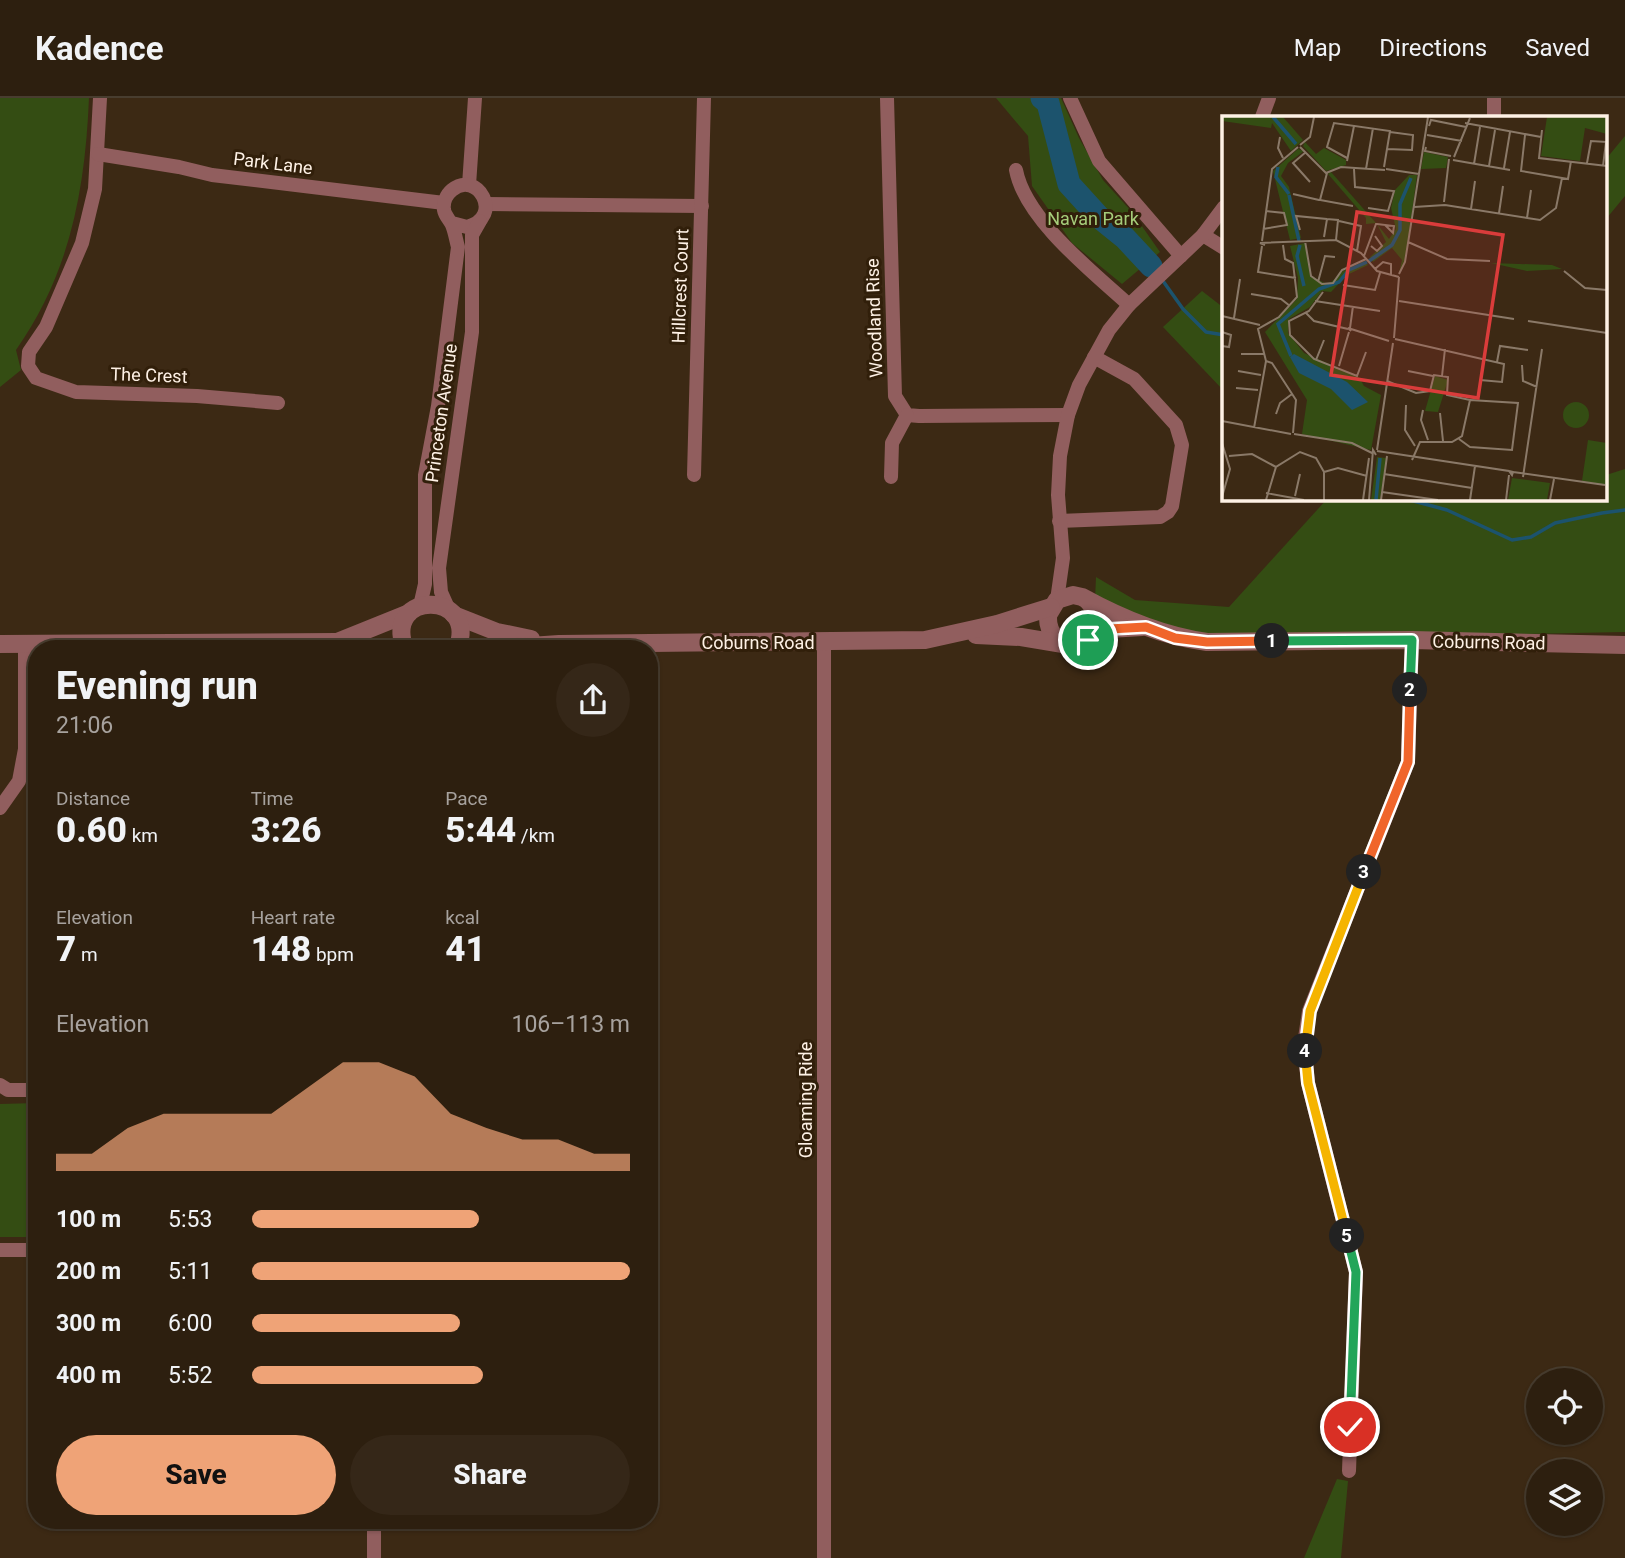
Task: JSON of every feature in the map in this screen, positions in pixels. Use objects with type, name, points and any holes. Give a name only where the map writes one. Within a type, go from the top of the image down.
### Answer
[{"type":"street","points":[[98,154],[100,98]]},
{"type":"street","points":[[469,185],[475,98]]},
{"type":"street","name":"Hillcrest Court","points":[[694,475],[704,98]]},
{"type":"street","name":"Woodland Rise","points":[[887,98],[895,396],[907,415]]},
{"type":"street","points":[[1070,98],[1099,161],[1181,256]]},
{"type":"street","points":[[1262,116],[1269,98]]},
{"type":"street","points":[[1494,98],[1494,116]]},
{"type":"street","name":"Park Lane","points":[[98,154],[212,175],[444,203]]},
{"type":"street","name":"The Crest","points":[[98,154],[95,189],[82,243],[46,327],[29,352],[29,366],[36,378],[76,392],[278,402]]},
{"type":"street","points":[[1016,170],[1024,194],[1054,235],[1129,305]]},
{"type":"street","points":[[469,185],[482,193],[486,212],[480,221],[467,227],[452,223],[444,210],[444,203],[454,188],[469,185]]},
{"type":"street","points":[[486,204],[702,206]]},
{"type":"street","points":[[1063,558],[1054,604],[1048,615],[1050,632],[1063,644],[1072,646],[1088,640],[1094,633],[1097,615],[1071,584],[1063,558],[1059,521],[1059,464],[1068,415],[1079,385],[1109,330],[1129,305],[1203,235],[1222,210]]},
{"type":"street","name":"Princeton Avenue","points":[[452,613],[442,592],[439,568],[472,332],[472,235],[480,221]]},
{"type":"street","name":"Princeton Avenue","points":[[414,610],[425,584],[425,475],[438,406],[458,247],[452,223]]},
{"type":"street","points":[[1203,235],[1222,247]]},
{"type":"street","points":[[1059,521],[1160,517],[1172,506],[1182,445],[1176,425],[1134,379],[1094,357]]},
{"type":"street","points":[[891,477],[892,443],[907,415],[1068,415]]},
{"type":"street","points":[[1054,604],[1073,595],[1084,598]]},
{"type":"street","name":"Coburns Road","points":[[1084,598],[1175,638],[1207,642],[1412,640],[1625,645]]},
{"type":"street","name":"Coburns Road","points":[[414,610],[435,604],[508,635],[536,640]]},
{"type":"street","name":"Coburns Road","points":[[658,643],[925,640],[1026,616],[1054,604]]},
{"type":"street","points":[[342,640],[414,610]]},
{"type":"street","points":[[403,640],[401,631],[414,610]]},
{"type":"street","points":[[452,613],[461,632],[459,640]]},
{"type":"street","name":"Coburns Road","points":[[1088,640],[1109,629],[1146,627]]},
{"type":"street","name":"Coburns Road","points":[[957,634],[1021,637],[1063,644]]},
{"type":"street","points":[[1349,1471],[1356,1272],[1308,1083],[1304,1045],[1310,1011],[1408,762],[1412,640]]},
{"type":"street","name":"Gloaming Ride","points":[[824,642],[824,1558]]},
{"type":"street","points":[[0,808],[19,781],[25,749],[25,644]]},
{"type":"street","points":[[0,645],[28,644]]},
{"type":"street","points":[[0,1085],[8,1090],[28,1090]]},
{"type":"street","points":[[0,1250],[28,1250]]},
{"type":"street","points":[[374,1529],[374,1558]]},
{"type":"green space","points":[[0,98],[89,98],[84,166],[62,261],[50,291],[16,350],[21,370],[0,387]]},
{"type":"green space","name":"Navan Park","points":[[996,98],[1061,98],[1079,138],[1103,180],[1132,212],[1160,252],[1122,284],[1072,243],[1032,186],[1028,136]]},
{"type":"green space","points":[[1625,136],[1625,196],[1608,217],[1608,157]]},
{"type":"green space","points":[[1202,291],[1222,306],[1222,389],[1163,327]]},
{"type":"green space","points":[[1625,469],[1625,632],[1201,640],[1095,600],[1096,577],[1135,600],[1229,607],[1326,500],[1608,500],[1608,474]]},
{"type":"green space","points":[[28,1103],[28,1237],[0,1237],[0,1104]]},
{"type":"green space","points":[[1337,1479],[1348,1481],[1341,1558],[1304,1558]]},
{"type":"waterway","points":[[1042,98],[1048,103],[1069,184],[1099,217],[1125,238],[1151,266]]},
{"type":"waterway","points":[[1163,281],[1183,309],[1206,332],[1222,335]]},
{"type":"waterway","points":[[1410,500],[1447,510],[1512,540],[1531,537],[1555,523],[1625,510]]},
{"type":"route","points":[[1088,640],[1109,629],[1146,627],[1175,638],[1207,642],[1412,640],[1408,762],[1310,1011],[1304,1045],[1308,1083],[1356,1272],[1350,1427]]}]
